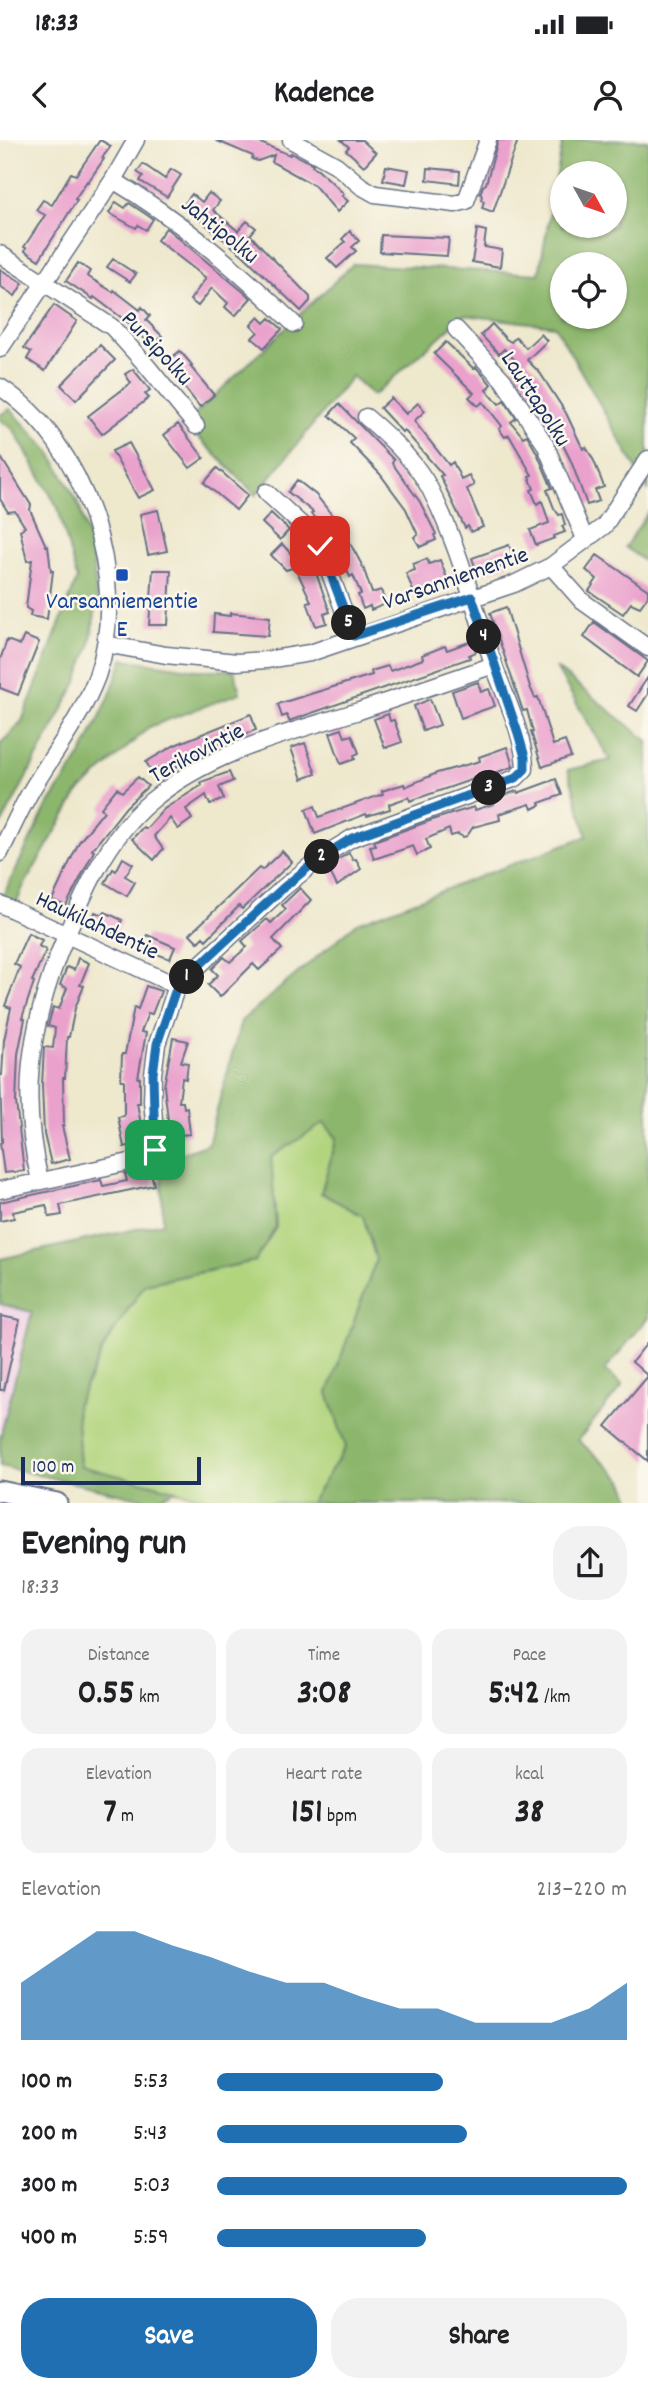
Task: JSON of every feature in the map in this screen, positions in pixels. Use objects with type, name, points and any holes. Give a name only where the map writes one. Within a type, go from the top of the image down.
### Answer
[{"type":"main road","points":[[0,1491],[57,1503]]},
{"type":"street","points":[[0,349],[113,180],[136,140]]},
{"type":"street","points":[[291,140],[336,165],[375,194],[455,204],[466,201],[488,140]]},
{"type":"street","name":"Jahtipolku","points":[[113,180],[175,220],[252,283],[294,324]]},
{"type":"street","name":"Pursipolku","points":[[0,254],[112,327],[196,426]]},
{"type":"street","name":"Lauttapolku","points":[[456,329],[503,380],[545,444],[585,539]]},
{"type":"street","points":[[0,387],[34,416],[53,438],[71,466],[90,506],[104,566],[108,603],[105,644],[97,676],[81,712],[32,790],[0,853]]},
{"type":"street","points":[[0,1190],[148,1158],[155,1150],[153,1074],[157,1044],[177,986],[283,888],[321,857],[352,838],[516,778],[525,769],[525,757],[472,597],[429,487],[388,436],[366,417]]},
{"type":"street","name":"Varsanniementie","points":[[105,644],[166,655],[237,662],[266,660],[310,653],[513,584],[551,566],[604,526],[648,459]]},
{"type":"street","points":[[267,492],[305,527],[320,546],[354,636]]},
{"type":"street","points":[[551,566],[582,601],[648,648]]},
{"type":"street","name":"Terikovintie","points":[[40,1181],[28,1110],[30,1052],[45,989],[94,877],[124,829],[150,802],[172,785],[229,755],[494,665]]},
{"type":"street","name":"Haukilahdentie","points":[[0,904],[177,986]]},
{"type":"shaded area","points":[[0,1304],[32,1311],[2,1438],[0,1438]]},
{"type":"green space","points":[[563,140],[648,140],[648,489],[557,329],[627,329],[627,252],[550,252],[550,325],[464,315],[373,396],[352,376],[256,495],[185,424],[353,264],[539,274],[550,213],[550,238],[627,238],[627,161],[559,161]]},
{"type":"green space","points":[[10,409],[51,453],[79,505],[91,547],[97,600],[90,645],[77,682],[0,827],[0,745],[22,721],[77,579],[58,508],[13,429],[0,420],[0,415]]},
{"type":"green space","points":[[648,513],[648,564],[625,547]]},
{"type":"green space","points":[[123,659],[197,670],[234,670],[240,693],[149,727],[78,793],[22,889],[17,903],[2,898],[45,810],[82,754],[108,700]]},
{"type":"green space","points":[[556,668],[648,741],[648,1318],[605,1370],[623,1385],[578,1440],[623,1480],[633,1503],[310,1503],[346,1447],[328,1393],[376,1260],[363,1216],[321,1193],[337,1138],[324,1123],[271,1157],[276,1227],[255,1261],[145,1284],[106,1343],[76,1406],[80,1466],[176,1490],[152,1501],[0,1466],[0,1438],[32,1312],[0,1304],[0,1259],[163,1223],[161,1161],[208,1144],[241,1021],[357,923],[587,836],[568,770],[610,760]]},
{"type":"green space","points":[[324,1122],[337,1138],[321,1193],[393,1163],[376,1260],[328,1393],[346,1447],[313,1503],[230,1503],[121,1479],[80,1466],[76,1406],[106,1344],[145,1284],[255,1261],[276,1227],[271,1157]]},
{"type":"building","points":[[100,140],[111,146],[75,199],[77,200],[39,260],[25,251],[24,247],[45,215],[36,210],[43,200],[52,205],[71,173],[76,175]]},
{"type":"building","points":[[215,140],[253,140],[290,155],[291,153],[313,164],[312,166],[344,194],[342,196],[348,201],[337,212],[314,185],[272,162],[274,155],[258,161],[252,159],[253,156]]},
{"type":"building","points":[[341,140],[362,140],[376,153],[364,166],[346,150],[349,147]]},
{"type":"building","points":[[498,140],[518,140],[493,212],[482,208],[484,201],[481,200],[480,194],[486,184]]},
{"type":"building","points":[[143,164],[165,179],[171,169],[181,175],[167,197],[140,181],[143,176],[137,172]]},
{"type":"building","points":[[386,166],[409,170],[406,184],[383,180]]},
{"type":"building","points":[[428,168],[460,171],[459,184],[427,180]]},
{"type":"building","points":[[209,193],[220,201],[213,210],[238,231],[247,221],[256,228],[250,235],[310,297],[310,301],[301,311],[244,256],[183,206],[192,194],[202,202]]},
{"type":"building","points":[[116,202],[125,208],[129,203],[153,219],[146,230],[138,225],[136,228],[109,213]]},
{"type":"building","points":[[166,228],[251,298],[235,316],[225,307],[228,303],[212,288],[198,306],[190,300],[206,278],[157,240]]},
{"type":"building","points":[[477,229],[486,231],[484,247],[502,250],[500,267],[472,262]]},
{"type":"building","points":[[350,231],[359,241],[352,247],[356,251],[337,268],[327,258],[345,242],[342,239]]},
{"type":"building","points":[[381,235],[449,238],[447,256],[380,252]]},
{"type":"building","points":[[113,259],[136,274],[130,282],[107,267]]},
{"type":"building","points":[[78,263],[90,271],[87,276],[113,292],[114,290],[140,310],[142,307],[150,316],[146,320],[162,336],[151,346],[130,324],[94,297],[93,299],[66,281]]},
{"type":"building","points":[[0,269],[23,283],[15,296],[0,286]]},
{"type":"building","points":[[54,305],[77,321],[45,371],[27,359],[31,352],[24,348]]},
{"type":"building","points":[[259,317],[265,323],[270,318],[282,329],[264,348],[252,338],[258,332],[251,325]]},
{"type":"building","points":[[492,324],[506,339],[511,342],[516,337],[526,348],[541,334],[547,341],[527,360],[540,373],[566,413],[583,449],[586,447],[594,461],[604,487],[595,490],[599,501],[587,505],[571,461],[556,431],[537,398],[513,369],[519,364],[504,349],[499,354],[481,335]]},
{"type":"building","points":[[446,342],[474,369],[476,367],[491,384],[486,390],[499,404],[504,400],[516,418],[511,422],[523,437],[527,435],[552,488],[547,490],[554,508],[559,515],[562,514],[565,525],[562,526],[565,532],[554,536],[555,538],[536,545],[530,530],[549,523],[542,501],[537,504],[531,490],[534,489],[529,476],[532,475],[509,435],[505,437],[499,429],[502,426],[483,402],[478,406],[469,397],[474,393],[434,354]]},
{"type":"building","points":[[100,345],[115,360],[76,400],[61,385]]},
{"type":"building","points":[[180,351],[214,395],[200,407],[165,363]]},
{"type":"building","points":[[133,369],[150,390],[145,394],[149,398],[102,434],[88,416],[131,383],[125,374]]},
{"type":"building","points":[[391,398],[406,414],[418,403],[425,411],[414,421],[449,465],[453,462],[461,479],[469,475],[474,485],[467,489],[483,527],[471,532],[468,526],[465,528],[440,476],[443,475],[404,430],[402,432],[380,408]]},
{"type":"building","points":[[339,404],[394,460],[392,463],[420,502],[436,534],[436,540],[420,547],[414,537],[418,535],[406,509],[380,474],[350,443],[354,438],[329,415]]},
{"type":"building","points":[[178,424],[204,458],[190,468],[164,435]]},
{"type":"building","points":[[129,443],[155,490],[138,498],[112,451]]},
{"type":"building","points":[[0,456],[31,505],[30,510],[48,546],[53,571],[47,619],[30,616],[31,611],[26,608],[32,560],[27,561],[20,530],[25,527],[15,511],[8,512],[0,499]]},
{"type":"building","points":[[217,468],[248,495],[236,510],[204,483]]},
{"type":"building","points":[[297,480],[316,495],[340,525],[363,567],[372,593],[381,590],[386,604],[371,610],[370,606],[363,609],[358,595],[361,594],[353,575],[350,577],[336,547],[339,540],[326,525],[323,528],[311,514],[313,512],[288,492]]},
{"type":"building","points":[[158,510],[167,551],[148,555],[140,514]]},
{"type":"building","points":[[271,513],[289,530],[280,540],[262,523]]},
{"type":"building","points":[[282,544],[295,558],[308,552],[318,572],[316,573],[330,612],[324,614],[327,623],[316,626],[307,602],[311,601],[295,567],[286,570],[271,555]]},
{"type":"building","points":[[509,545],[514,558],[508,560],[509,564],[478,575],[472,558]]},
{"type":"building","points":[[597,555],[648,590],[648,596],[640,607],[631,603],[623,614],[589,591],[597,579],[586,570]]},
{"type":"building","points":[[427,559],[429,564],[440,560],[448,581],[414,593],[406,573],[415,570],[413,564]]},
{"type":"building","points":[[153,570],[171,570],[168,625],[149,625]]},
{"type":"building","points":[[506,607],[530,687],[535,698],[538,697],[553,745],[565,741],[571,757],[542,767],[527,710],[523,711],[490,613]]},
{"type":"building","points":[[230,613],[270,617],[268,636],[213,632],[214,614],[230,616]]},
{"type":"building","points":[[594,622],[648,661],[637,677],[584,637]]},
{"type":"building","points":[[24,636],[39,642],[18,695],[0,688],[0,660],[7,640],[20,645]]},
{"type":"building","points":[[472,641],[476,652],[469,655],[470,658],[289,721],[287,715],[282,717],[278,704],[372,675],[371,671],[388,666],[390,671],[423,659],[422,655],[445,646],[447,650]]},
{"type":"building","points":[[648,677],[648,694],[637,711],[629,706]]},
{"type":"building","points":[[478,682],[481,692],[489,689],[495,706],[461,718],[452,691]]},
{"type":"building","points":[[430,699],[440,725],[423,731],[414,706]]},
{"type":"building","points":[[251,714],[256,730],[176,764],[178,766],[164,774],[160,767],[152,772],[146,762],[175,745]]},
{"type":"building","points":[[388,714],[390,721],[394,720],[402,742],[385,748],[374,719]]},
{"type":"building","points":[[342,729],[345,737],[352,735],[359,753],[354,755],[355,759],[341,764],[330,733]]},
{"type":"building","points":[[305,743],[316,774],[302,779],[291,748]]},
{"type":"building","points":[[507,747],[512,767],[492,774],[490,771],[410,801],[409,797],[389,804],[390,809],[367,816],[366,814],[315,834],[306,809],[315,806],[319,817],[383,794],[382,791],[404,784],[405,787],[437,773],[480,761],[479,757]]},
{"type":"building","points":[[229,772],[233,781],[219,787],[224,799],[210,805],[206,795],[186,809],[192,819],[178,829],[170,818],[154,836],[163,849],[154,860],[132,839],[143,827],[146,829],[164,809],[202,785],[201,782]]},
{"type":"building","points":[[138,777],[148,786],[126,807],[92,850],[94,851],[66,906],[52,900],[79,842],[104,811],[101,808],[117,788],[122,792]]},
{"type":"building","points":[[556,779],[562,795],[539,803],[540,805],[532,809],[530,804],[499,814],[500,820],[473,827],[467,836],[463,837],[458,834],[451,836],[449,829],[426,839],[430,849],[417,855],[413,846],[374,859],[370,846],[376,845],[374,841],[435,819],[494,804],[493,799]]},
{"type":"building","points":[[282,851],[292,862],[242,909],[239,906],[206,940],[203,937],[198,942],[190,934],[259,868],[262,870]]},
{"type":"building","points":[[349,853],[361,869],[337,886],[330,872],[335,868],[332,863]]},
{"type":"building","points":[[123,858],[133,864],[125,876],[135,882],[127,896],[105,883]]},
{"type":"building","points":[[300,888],[311,900],[273,939],[282,949],[259,970],[253,964],[220,997],[208,985],[218,975],[212,969],[224,957],[230,962],[247,947],[242,941],[267,919],[271,923],[286,909],[282,905]]},
{"type":"building","points":[[95,912],[103,915],[105,912],[122,920],[116,934],[90,925]]},
{"type":"building","points":[[28,933],[42,940],[39,946],[46,950],[32,981],[34,982],[22,1018],[25,1019],[18,1054],[16,1102],[24,1171],[4,1173],[0,1143],[0,1075],[11,1008],[5,1006],[20,967],[14,964]]},
{"type":"building","points":[[147,935],[175,947],[170,959],[141,948]]},
{"type":"building","points":[[78,958],[89,963],[80,985],[84,986],[67,1037],[63,1078],[62,1126],[70,1159],[51,1164],[44,1134],[44,1047],[53,1048],[55,1028],[48,1026],[53,1007],[59,1009],[67,988],[60,985],[67,967],[74,970]]},
{"type":"building","points":[[146,986],[161,991],[141,1032],[146,1033],[138,1078],[140,1103],[137,1103],[142,1130],[135,1132],[137,1144],[124,1147],[118,1117],[124,1116],[122,1054],[125,1054],[134,1007],[138,1009]]},
{"type":"building","points":[[173,1038],[188,1041],[181,1062],[188,1063],[186,1079],[182,1078],[179,1102],[183,1102],[184,1108],[187,1107],[190,1134],[170,1136],[164,1086]]},
{"type":"building","points":[[150,1168],[154,1185],[60,1205],[62,1215],[49,1217],[46,1205],[13,1212],[14,1218],[0,1221],[0,1202],[101,1180],[103,1186],[127,1181],[125,1174]]},
{"type":"building","points":[[1,1316],[20,1320],[4,1390],[0,1390]]},
{"type":"building","points":[[648,1342],[648,1376],[632,1362]]},
{"type":"building","points":[[648,1376],[648,1461],[606,1426]]},
{"type":"place","name":"Varsanniementie E","points":[[122,575]]},
{"type":"route","points":[[155,1150],[152,1101],[157,1044],[177,986],[283,888],[321,857],[352,838],[516,778],[525,769],[525,757],[518,733],[472,597],[354,636],[320,546]]}]
